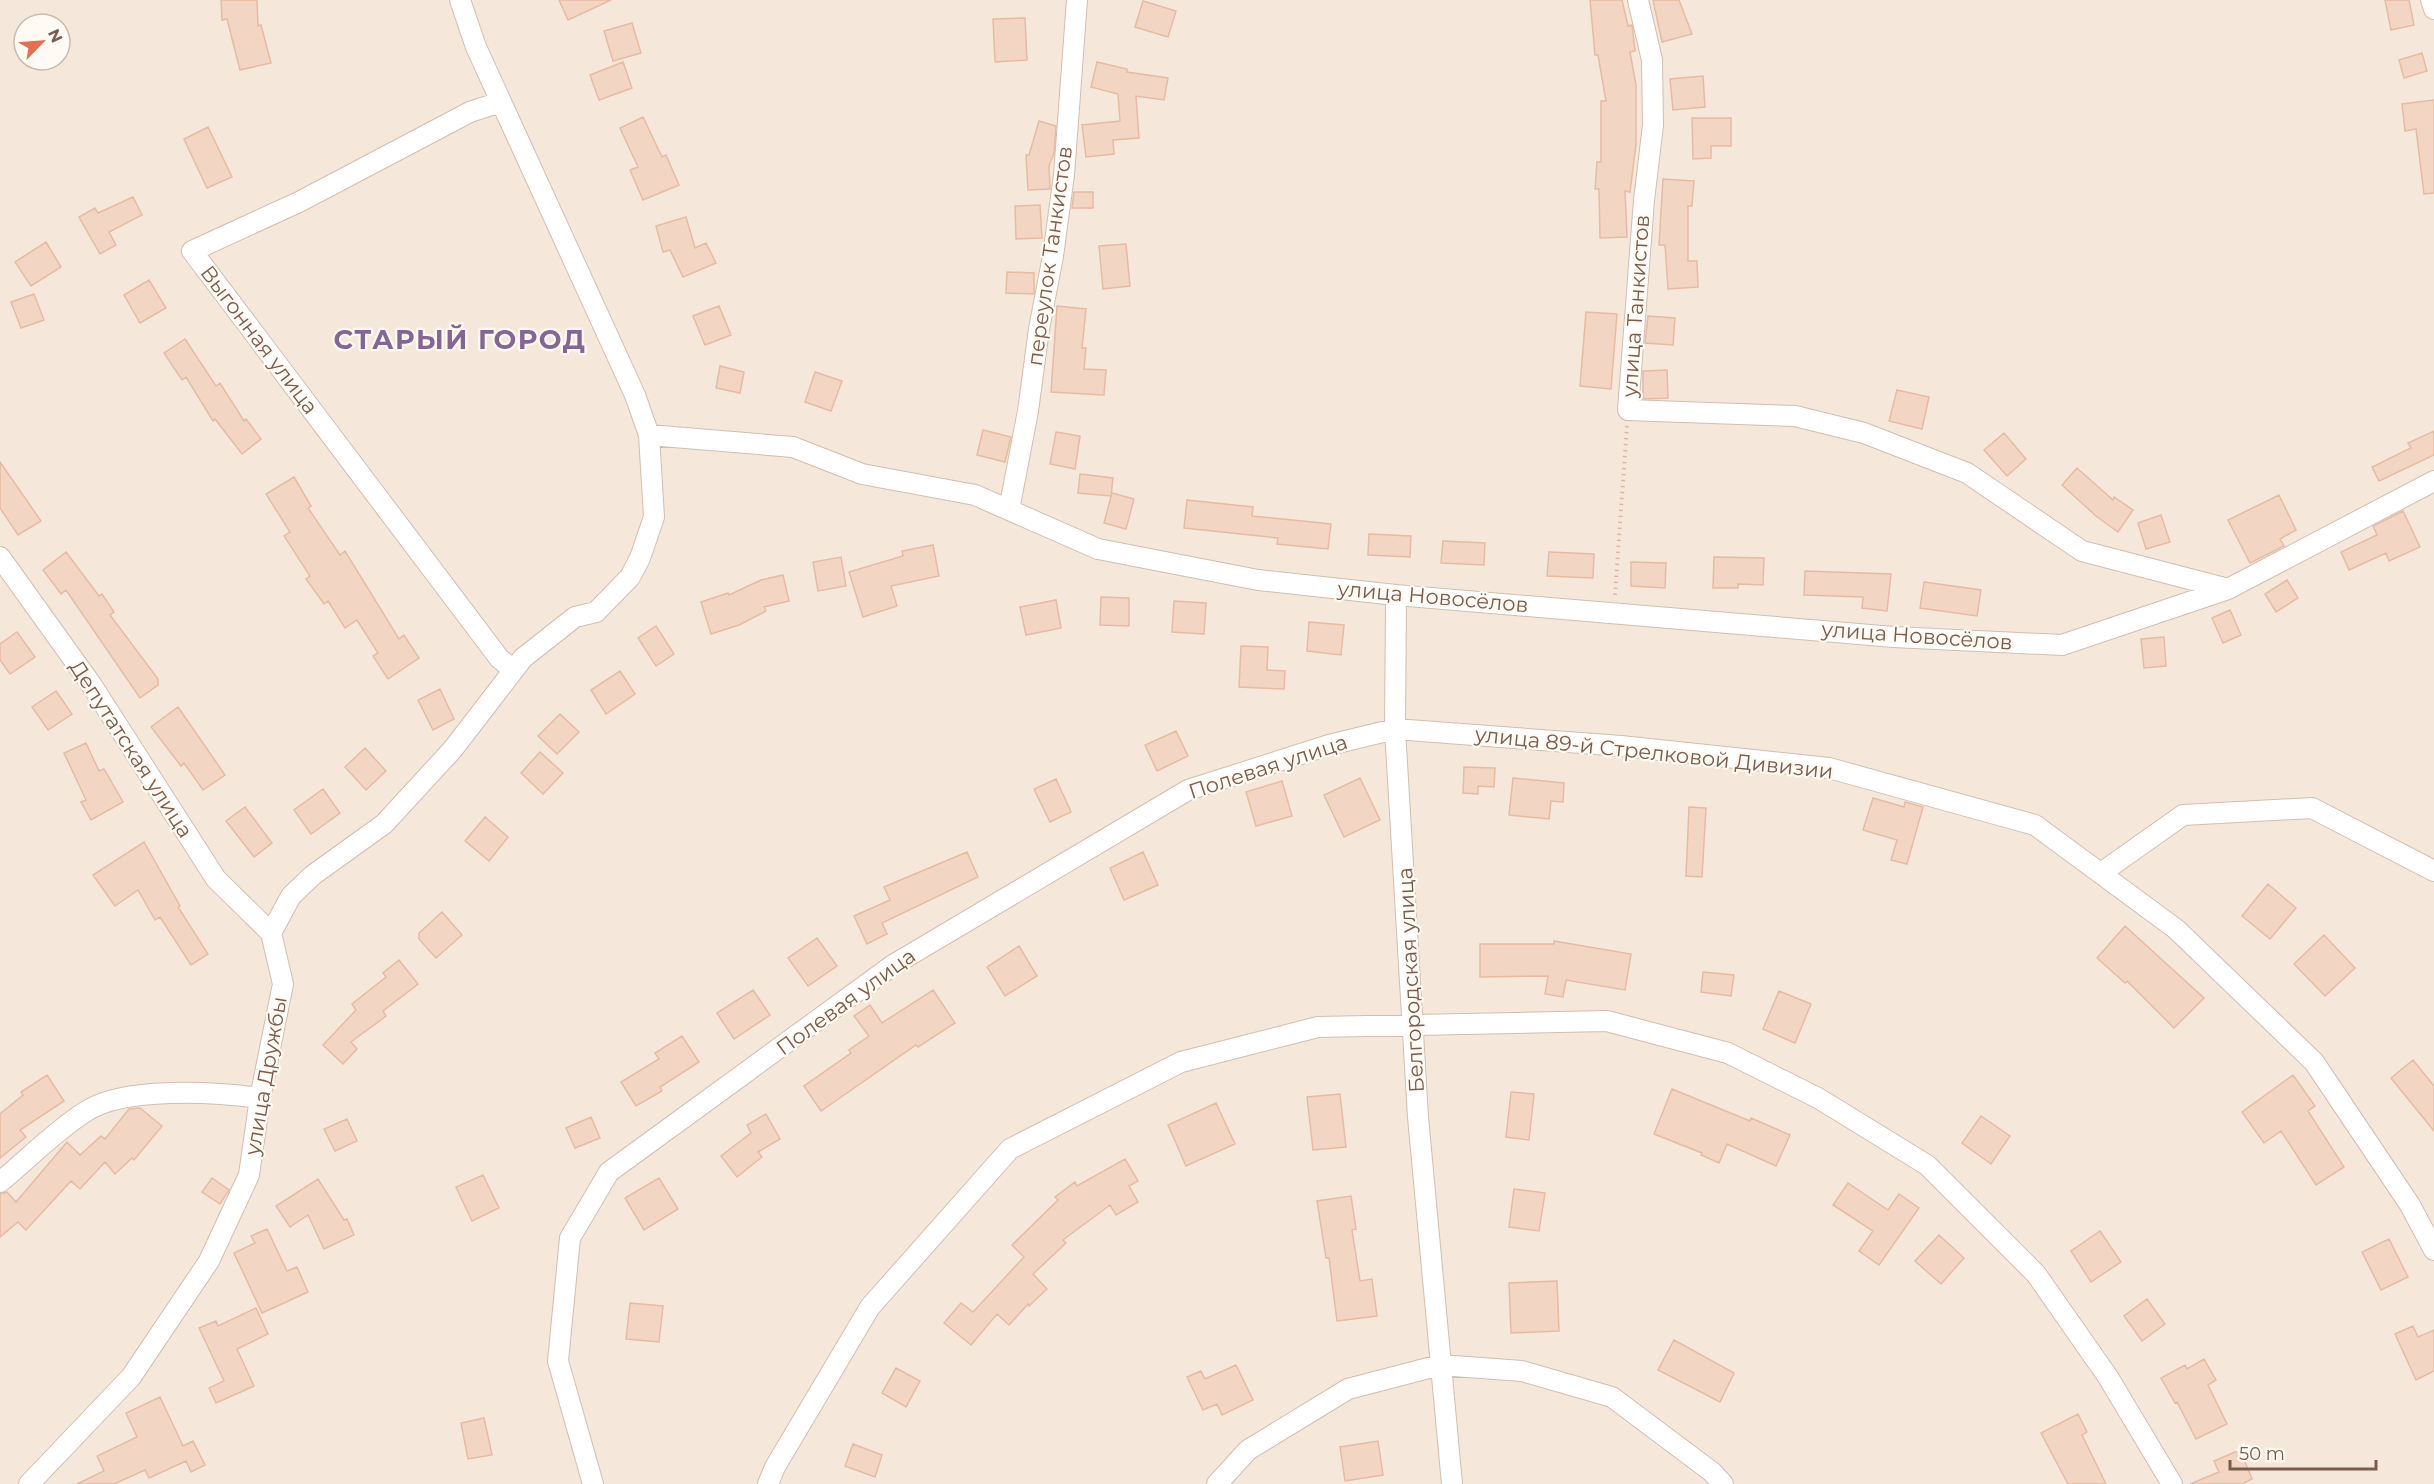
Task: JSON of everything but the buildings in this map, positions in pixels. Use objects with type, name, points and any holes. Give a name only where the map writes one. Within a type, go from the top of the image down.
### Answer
[{"type":"street","points":[[271,933],[291,896],[313,875],[384,824],[453,749],[513,670],[535,646],[575,617],[596,612],[630,577],[640,558],[654,517],[649,435],[635,395],[500,102],[476,47],[460,0]]},
{"type":"street","name":"переулок Танкистов","points":[[1009,510],[1028,411],[1038,329],[1053,256],[1063,187],[1077,0]]},
{"type":"street","name":"улица Танкистов","points":[[1628,411],[1644,200],[1653,125],[1652,60],[1638,0]]},
{"type":"street","points":[[2431,0],[2434,9]]},
{"type":"street","name":"Выгонная улица","points":[[500,102],[470,112],[299,202],[192,252],[499,658],[513,670]]},
{"type":"street","points":[[1628,411],[1795,416],[1864,433],[1968,473],[2082,551],[2228,589]]},
{"type":"street","name":"улица Новосёлов","points":[[649,435],[793,447],[862,474],[975,495],[1098,549],[1258,580],[1396,596],[1894,637],[2062,645],[2228,589],[2434,481]]},
{"type":"street","name":"Депутатская улица","points":[[0,557],[91,684],[216,879],[271,933]]},
{"type":"street","name":"Белгородская улица","points":[[1396,596],[1395,729],[1418,1117],[1452,1484]]},
{"type":"street","name":"улица 89-й Стрелковой Дивизии","points":[[1395,729],[1621,747],[1829,768],[2035,825],[2176,929],[2314,1062],[2410,1205],[2434,1250]]},
{"type":"street","name":"Полевая улица","points":[[593,1484],[558,1361],[570,1238],[609,1172],[893,965],[1188,790],[1329,745],[1395,729]]},
{"type":"street","points":[[2101,873],[2183,815],[2312,808],[2434,871]]},
{"type":"street","name":"улица Дружбы","points":[[29,1484],[131,1377],[209,1261],[249,1175],[260,1098],[283,984],[271,933]]},
{"type":"street","points":[[768,1484],[775,1467],[870,1307],[1010,1149],[1181,1062],[1318,1027],[1413,1024],[1483,1026],[1607,1021],[1728,1053],[1838,1110],[1926,1165],[2036,1274],[2109,1377],[2172,1484]]},
{"type":"street","points":[[0,1182],[86,1110],[131,1095],[228,1094],[260,1098]]},
{"type":"street","points":[[1217,1484],[1248,1450],[1348,1389],[1440,1365],[1522,1371],[1612,1397],[1712,1472],[1723,1484]]},
{"type":"path","name":"улица Танкистов","points":[[1613,614],[1628,411]]},
{"type":"shaded area","points":[[0,0],[2434,0],[2434,1484],[0,1484]]},
{"type":"district","name":"СТАРЫЙ ГОРОД","points":[[460,340]]}]
